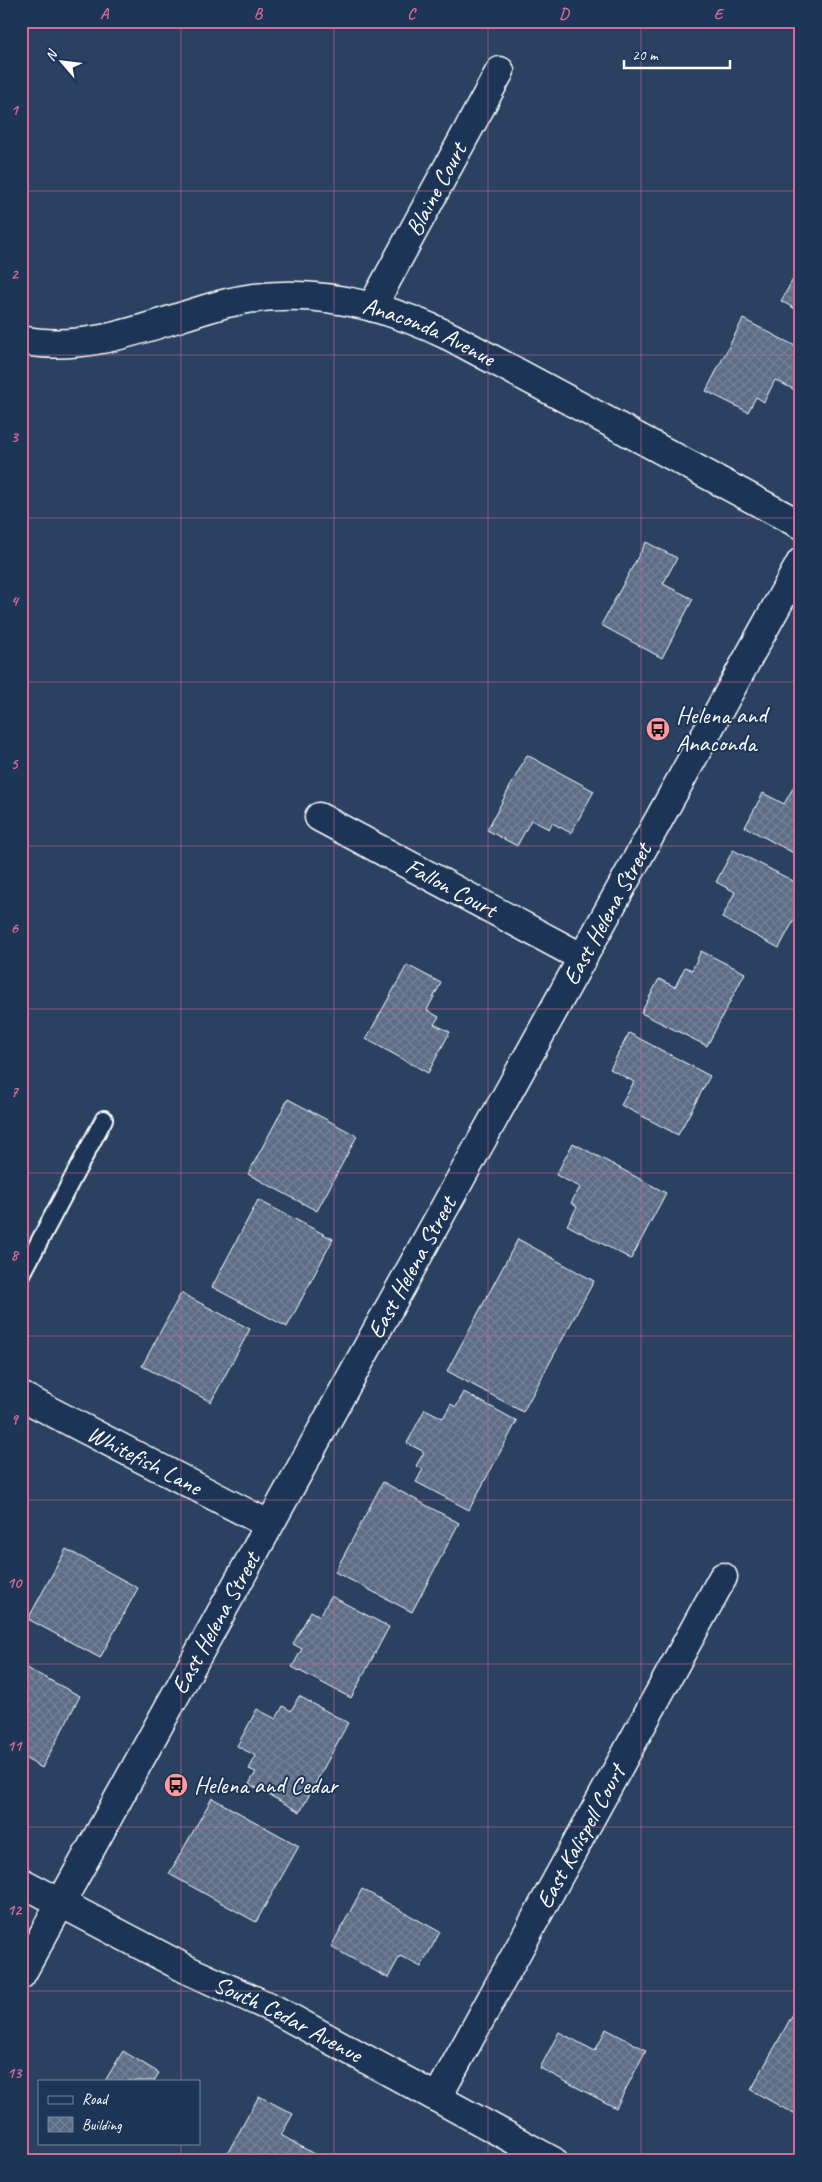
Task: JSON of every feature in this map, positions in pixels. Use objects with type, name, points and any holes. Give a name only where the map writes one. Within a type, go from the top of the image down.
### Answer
[{"type":"street","name":"Blaine Court","points":[[372,307],[500,71]]},
{"type":"street","name":"Anaconda Avenue","points":[[21,340],[74,343],[124,336],[217,306],[259,297],[300,295],[333,297],[414,319],[451,337],[801,525]]},
{"type":"street","name":"East Helena Street","points":[[21,1975],[247,1566],[268,1524],[801,562]]},
{"type":"street","name":"Fallon Court","points":[[319,817],[583,958]]},
{"type":"street","name":"Whitefish Lane","points":[[21,1396],[268,1524]]},
{"type":"street","name":"East Kalispell Court","points":[[437,2098],[723,1577]]},
{"type":"street","name":"South Cedar Avenue","points":[[21,1882],[190,1971],[274,2009],[553,2161]]},
{"type":"lane","points":[[21,1276],[104,1119]]},
{"type":"building","points":[[801,265],[801,312],[781,301]]},
{"type":"building","points":[[743,319],[801,349],[801,393],[775,380],[764,402],[756,397],[748,412],[706,391]]},
{"type":"building","points":[[646,542],[677,558],[663,584],[693,599],[662,658],[601,625]]},
{"type":"building","points":[[527,755],[594,791],[571,833],[552,823],[549,829],[531,820],[517,846],[487,830]]},
{"type":"building","points":[[797,781],[801,782],[801,857],[745,827],[763,793],[784,804]]},
{"type":"building","points":[[733,850],[801,885],[801,907],[779,948],[722,918],[735,892],[716,882]]},
{"type":"building","points":[[701,951],[745,973],[707,1046],[641,1013],[659,979],[675,987],[685,967],[692,970]]},
{"type":"building","points":[[407,965],[441,983],[427,1010],[439,1017],[434,1024],[450,1032],[428,1073],[366,1039]]},
{"type":"building","points":[[629,1033],[710,1076],[678,1135],[621,1105],[634,1082],[610,1069]]},
{"type":"building","points":[[288,1099],[357,1136],[317,1211],[248,1174]]},
{"type":"building","points":[[573,1143],[666,1193],[631,1259],[567,1225],[577,1207],[571,1203],[580,1187],[556,1175]]},
{"type":"building","points":[[258,1200],[333,1239],[287,1327],[212,1287]]},
{"type":"building","points":[[518,1239],[594,1281],[523,1412],[447,1371]]},
{"type":"building","points":[[181,1293],[250,1329],[211,1402],[142,1366]]},
{"type":"building","points":[[464,1392],[517,1421],[469,1510],[416,1482],[423,1469],[416,1466],[424,1452],[407,1443],[425,1409],[443,1418],[451,1404],[456,1407]]},
{"type":"building","points":[[383,1482],[459,1523],[412,1612],[335,1572]]},
{"type":"building","points":[[66,1549],[138,1588],[100,1658],[28,1619]]},
{"type":"building","points":[[331,1596],[389,1627],[351,1698],[292,1667],[302,1649],[293,1644],[311,1611],[320,1616]]},
{"type":"building","points":[[21,1665],[80,1696],[42,1768],[21,1756]]},
{"type":"building","points":[[299,1696],[348,1723],[300,1812],[249,1784],[256,1772],[249,1769],[256,1756],[237,1746],[257,1709],[276,1719],[283,1706],[291,1711]]},
{"type":"building","points":[[212,1798],[299,1846],[256,1922],[169,1874]]},
{"type":"building","points":[[362,1889],[440,1932],[421,1967],[400,1956],[388,1978],[331,1947]]},
{"type":"building","points":[[793,2014],[801,2018],[801,2103],[794,2114],[751,2090]]},
{"type":"building","points":[[606,2029],[646,2050],[616,2108],[540,2068],[559,2032],[595,2051]]},
{"type":"building","points":[[123,2051],[159,2073],[155,2080],[106,2080]]},
{"type":"building","points":[[259,2096],[293,2114],[281,2135],[326,2161],[223,2161]]},
{"type":"place","name":"Helena and Anaconda","points":[[658,729]]},
{"type":"place","name":"Helena and Cedar","points":[[176,1785]]}]
